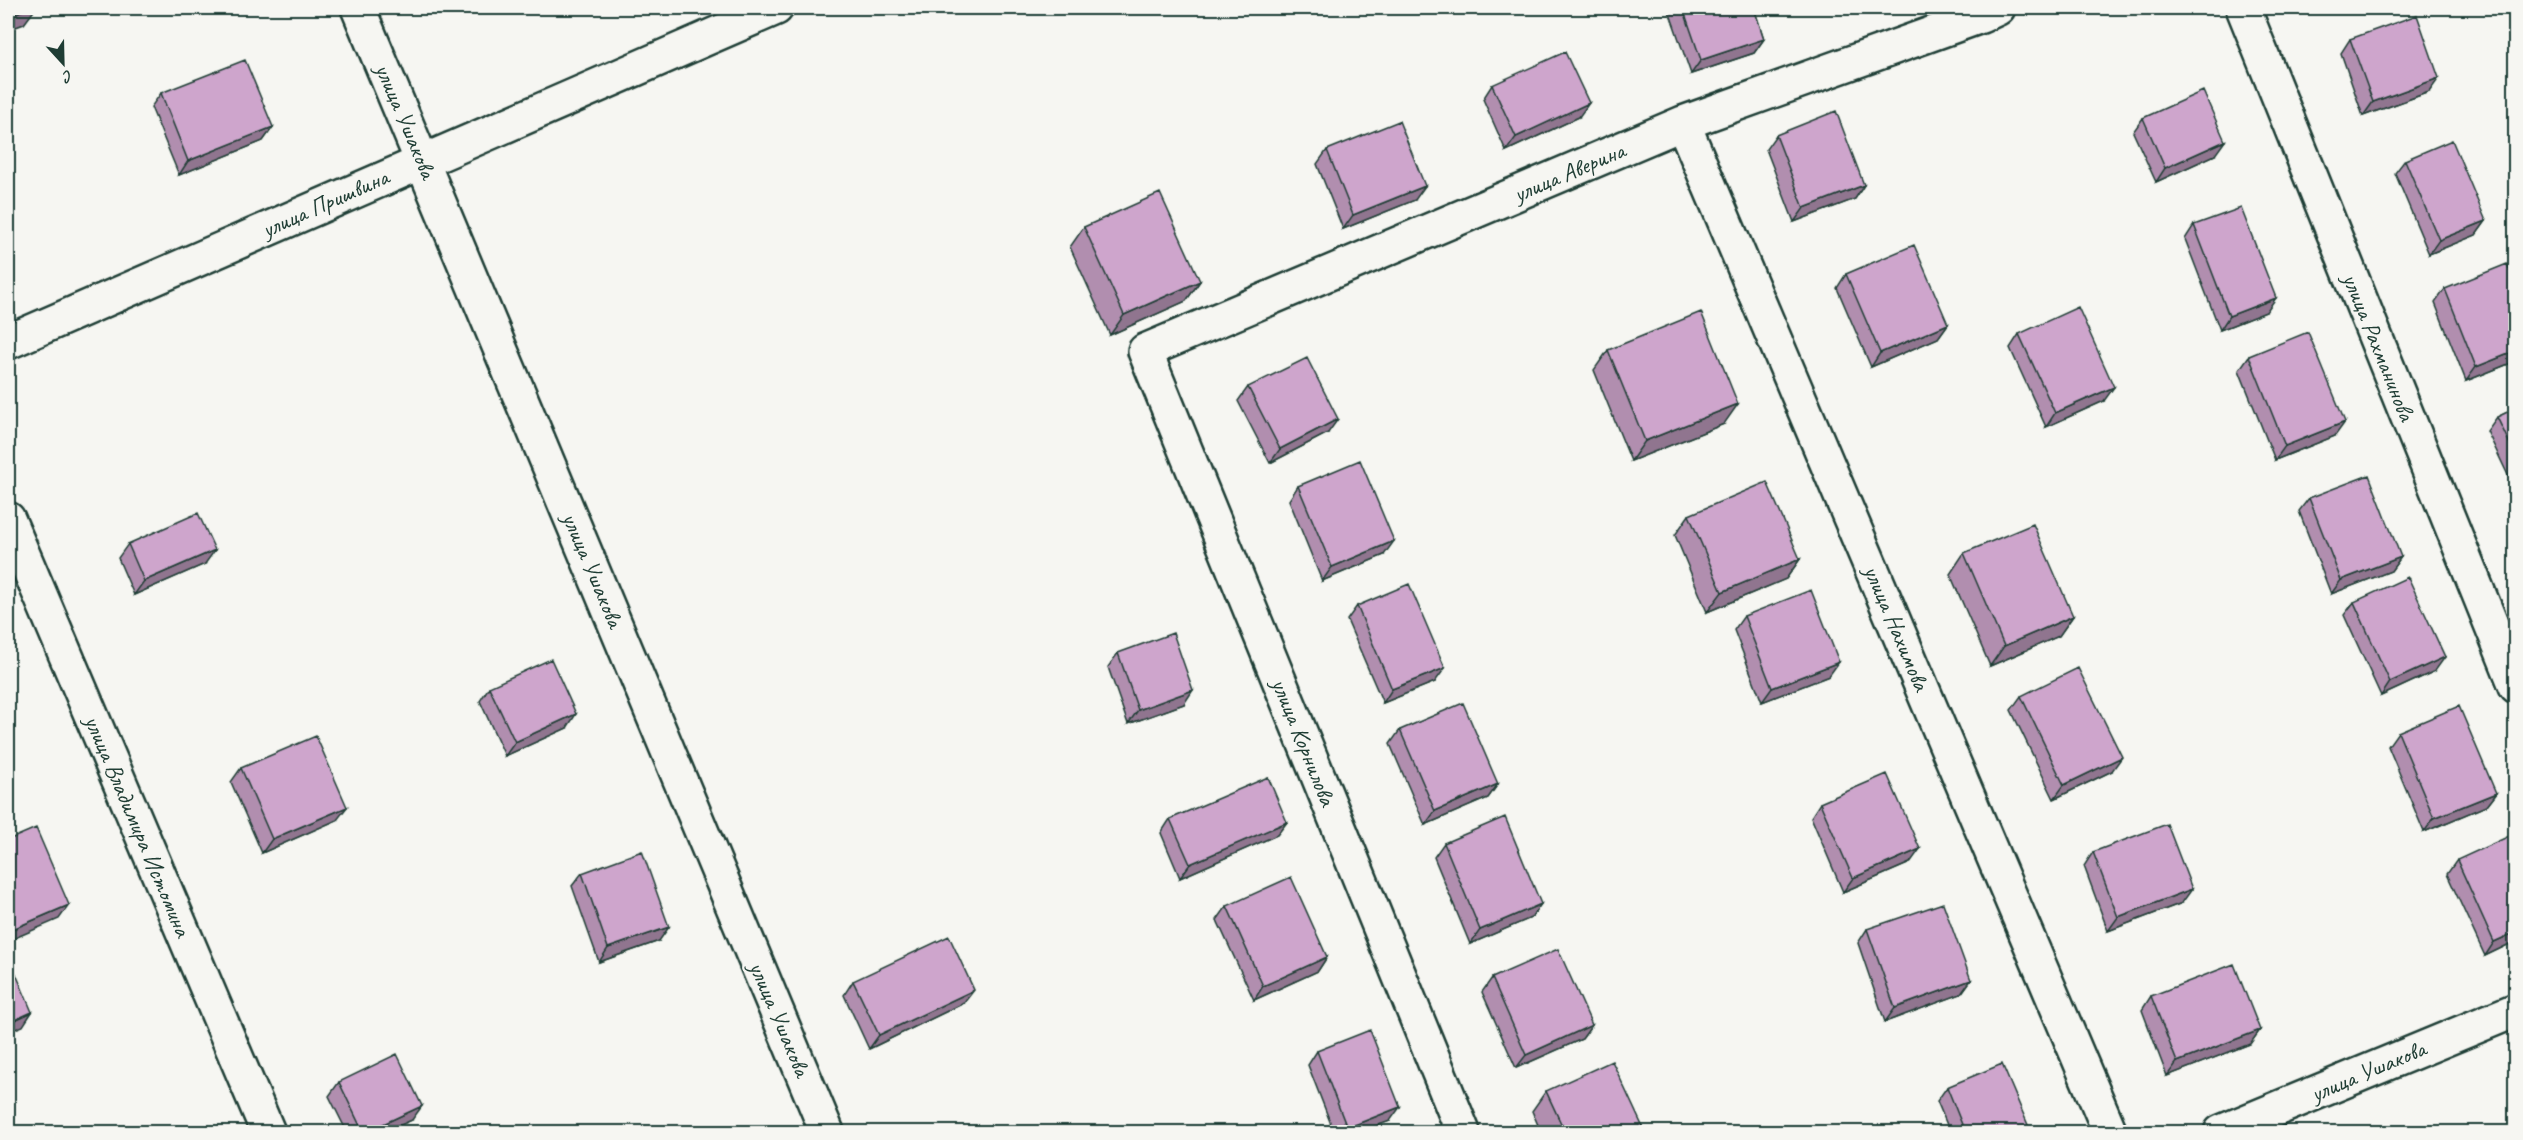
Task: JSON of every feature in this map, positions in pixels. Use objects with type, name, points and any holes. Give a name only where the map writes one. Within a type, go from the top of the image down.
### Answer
[{"type":"street","name":"улица Ушакова","points":[[358,8],[827,1132]]},
{"type":"street","name":"улица Пришвина","points":[[8,342],[776,8]]},
{"type":"street","name":"улица Аверина","points":[[1145,351],[1683,123],[1998,8]]},
{"type":"street","name":"улица Рахманинова","points":[[2243,8],[2516,686]]},
{"type":"street","name":"улица Нахимова","points":[[1683,123],[2110,1132]]},
{"type":"street","name":"улица Корнилова","points":[[1145,351],[1463,1132]]},
{"type":"street","name":"улица Владимира Истомина","points":[[8,519],[268,1132]]},
{"type":"street","name":"улица Ушакова","points":[[2221,1132],[2516,1010]]},
{"type":"building","points":[[8,8],[29,8],[8,16]]},
{"type":"building","points":[[1683,8],[1754,8],[1764,39],[1701,60]]},
{"type":"building","points":[[2417,15],[2439,78],[2373,102],[2350,39]]},
{"type":"building","points":[[1565,52],[1589,103],[1516,137],[1492,85]]},
{"type":"building","points":[[245,60],[273,127],[188,161],[161,93]]},
{"type":"building","points":[[2203,91],[2225,141],[2165,168],[2143,118]]},
{"type":"building","points":[[1836,111],[1864,185],[1804,208],[1776,135]]},
{"type":"building","points":[[1399,121],[1425,186],[1353,215],[1327,150]]},
{"type":"building","points":[[2452,140],[2486,221],[2439,240],[2405,160]]},
{"type":"building","points":[[1160,193],[1200,281],[1124,315],[1084,227]]},
{"type":"building","points":[[2241,208],[2276,298],[2229,316],[2194,225]]},
{"type":"building","points":[[1914,245],[1948,324],[1880,353],[1846,274]]},
{"type":"building","points":[[2507,264],[2516,285],[2516,351],[2476,367],[2445,289]]},
{"type":"building","points":[[2078,307],[2114,387],[2055,413],[2019,334]]},
{"type":"building","points":[[1701,312],[1738,404],[1645,441],[1608,350]]},
{"type":"building","points":[[2308,332],[2345,422],[2285,446],[2249,356]]},
{"type":"building","points":[[1307,358],[1338,419],[1280,449],[1248,387]]},
{"type":"building","points":[[2516,408],[2516,457],[2497,417]]},
{"type":"building","points":[[1360,460],[1394,541],[1332,567],[1298,486]]},
{"type":"building","points":[[2369,475],[2401,557],[2341,580],[2309,498]]},
{"type":"building","points":[[1767,482],[1800,559],[1722,592],[1689,515]]},
{"type":"building","points":[[198,513],[215,550],[144,581],[128,544]]},
{"type":"building","points":[[2033,524],[2073,616],[2004,646],[1964,553]]},
{"type":"building","points":[[2408,577],[2445,657],[2390,682],[2354,602]]},
{"type":"building","points":[[1409,584],[1445,668],[1392,689],[1357,606]]},
{"type":"building","points":[[1811,590],[1839,662],[1772,688],[1744,616]]},
{"type":"building","points":[[1173,633],[1193,690],[1138,710],[1118,653]]},
{"type":"building","points":[[551,659],[576,714],[515,742],[489,687]]},
{"type":"building","points":[[2078,668],[2122,757],[2064,785],[2021,696]]},
{"type":"building","points":[[1463,703],[1498,784],[1435,811],[1400,730]]},
{"type":"building","points":[[2459,706],[2496,793],[2434,818],[2398,732]]},
{"type":"building","points":[[316,736],[347,807],[272,839],[241,768]]},
{"type":"building","points":[[1887,774],[1920,849],[1853,878],[1820,803]]},
{"type":"building","points":[[1268,777],[1287,822],[1190,864],[1170,819]]},
{"type":"building","points":[[1505,817],[1541,904],[1480,930],[1444,843]]},
{"type":"building","points":[[2167,824],[2192,889],[2118,917],[2093,852]]},
{"type":"building","points":[[36,828],[69,905],[8,931],[8,840]]},
{"type":"building","points":[[2516,833],[2516,932],[2494,942],[2457,860]]},
{"type":"building","points":[[642,851],[669,927],[608,948],[582,873]]},
{"type":"building","points":[[1291,877],[1327,957],[1263,986],[1227,906]]},
{"type":"building","points":[[1943,903],[1971,980],[1895,1008],[1867,929]]},
{"type":"building","points":[[949,936],[974,990],[879,1035],[853,981]]},
{"type":"building","points":[[1558,949],[1592,1025],[1526,1055],[1492,978]]},
{"type":"building","points":[[11,962],[32,1012],[8,1023],[8,964]]},
{"type":"building","points":[[2234,964],[2260,1030],[2177,1062],[2151,996]]},
{"type":"building","points":[[1370,1030],[1400,1107],[1347,1128],[1317,1051]]},
{"type":"building","points":[[397,1054],[422,1106],[363,1132],[339,1082]]},
{"type":"building","points":[[1612,1061],[1645,1132],[1565,1132],[1546,1091]]},
{"type":"building","points":[[2002,1064],[2031,1132],[1965,1132],[1947,1087]]}]
